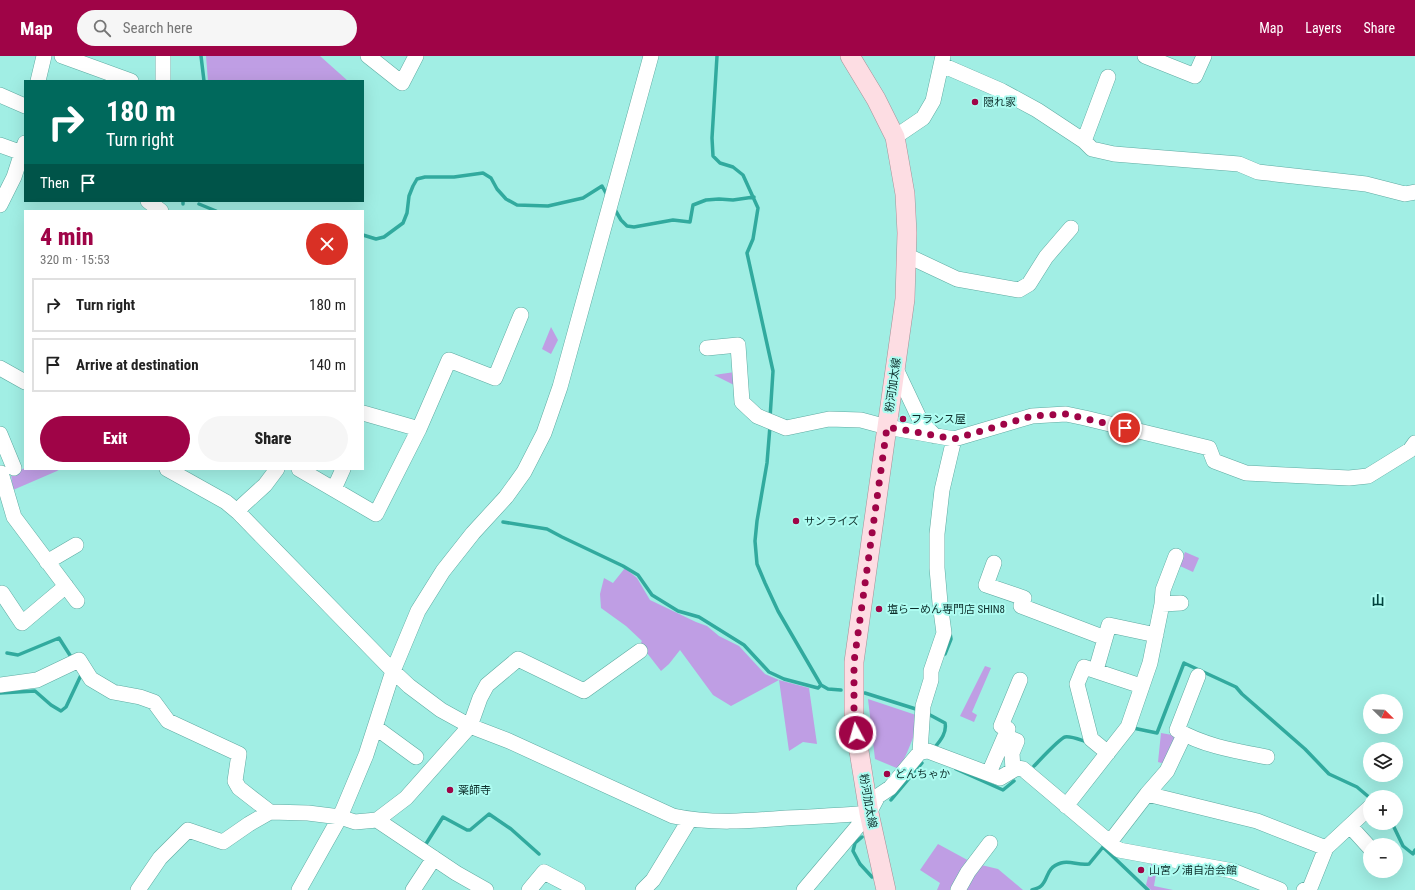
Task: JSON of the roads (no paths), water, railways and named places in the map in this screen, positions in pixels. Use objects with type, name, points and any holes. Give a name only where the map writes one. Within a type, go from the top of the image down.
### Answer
[{"type":"main road","name":"粉河加太線","points":[[850,56],[876,99],[894,136],[905,194],[905,299],[854,662],[854,720],[869,812],[886,890]]},
{"type":"street","points":[[38,80],[44,56]]},
{"type":"street","points":[[62,56],[128,80]]},
{"type":"street","points":[[163,56],[163,80]]},
{"type":"street","points":[[368,56],[402,82],[416,56]]},
{"type":"street","points":[[300,890],[340,818],[366,755],[393,670],[418,611],[439,578],[473,533],[506,497],[524,472],[544,433],[560,387],[651,56]]},
{"type":"street","points":[[1145,56],[1195,76],[1204,56]]},
{"type":"street","points":[[894,136],[923,118],[933,101],[942,60],[1037,110],[1084,141],[1092,149],[1114,154],[1239,164],[1258,172],[1366,184],[1405,194],[1415,192]]},
{"type":"street","points":[[1084,141],[1108,77]]},
{"type":"street","points":[[0,95],[24,106]]},
{"type":"street","points":[[0,145],[24,150],[14,177],[0,205]]},
{"type":"street","points":[[149,202],[161,210]]},
{"type":"street","points":[[906,256],[957,279],[1019,290],[1029,284],[1046,257],[1071,228]]},
{"type":"street","points":[[301,470],[376,514],[419,429],[449,360],[495,378],[521,315]]},
{"type":"street","points":[[707,348],[738,345],[742,402],[757,416],[786,428],[829,419],[861,420],[887,427],[954,439],[1032,416],[1066,414],[1209,448],[1214,461],[1246,473],[1349,478],[1368,476],[1410,450],[1415,443]]},
{"type":"street","points":[[895,367],[921,422],[935,436]]},
{"type":"street","points":[[0,368],[24,381]]},
{"type":"street","points":[[365,418],[419,429]]},
{"type":"street","points":[[0,434],[10,469],[14,517],[77,601]]},
{"type":"street","points":[[804,890],[869,812],[878,796],[890,788],[920,752],[924,706],[931,680],[931,671],[944,633],[937,568],[937,534],[942,490],[954,439]]},
{"type":"street","points":[[169,470],[226,502],[238,512],[409,686],[442,710],[470,726],[673,816],[690,819],[728,821],[869,812]]},
{"type":"street","points":[[238,512],[243,505],[265,485],[276,470]]},
{"type":"street","points":[[334,489],[343,470]]},
{"type":"street","points":[[47,562],[76,545]]},
{"type":"street","points":[[1066,806],[1128,726],[1150,663],[1162,604],[1163,590],[1176,556]]},
{"type":"street","points":[[994,563],[986,585],[1024,598],[1021,606],[1105,638]]},
{"type":"street","points":[[2,593],[22,623],[66,586]]},
{"type":"street","points":[[1162,604],[1181,603]]},
{"type":"street","points":[[1096,670],[1109,625],[1156,635]]},
{"type":"street","points":[[138,890],[160,858],[188,830],[223,842],[270,812],[308,814],[340,818],[355,822],[377,820],[406,798],[470,726],[480,698],[487,685],[518,659],[584,691],[640,651]]},
{"type":"street","points":[[0,685],[37,680],[80,660],[91,679],[102,686],[113,692],[140,697],[154,702],[168,721],[239,754],[234,781],[239,788],[270,812]]},
{"type":"street","points":[[1108,753],[1091,739],[1077,684],[1084,667],[1141,686]]},
{"type":"street","points":[[1198,676],[1177,730],[1184,735],[1212,745],[1267,757]]},
{"type":"street","points":[[989,773],[1008,729],[1001,726],[1020,680]]},
{"type":"street","points":[[375,727],[416,757]]},
{"type":"street","points":[[1110,842],[1167,771],[1184,735]]},
{"type":"street","points":[[1005,736],[1017,741],[1012,753],[1013,770]]},
{"type":"street","points":[[920,752],[928,751],[1000,778],[1017,768],[1023,769],[1119,850],[1233,871],[1247,884],[1280,890]]},
{"type":"street","points":[[1147,794],[1257,821],[1326,848]]},
{"type":"street","points":[[1304,890],[1310,888],[1326,848],[1363,814]]},
{"type":"street","points":[[643,890],[653,880],[690,819]]},
{"type":"street","points":[[377,820],[456,873],[486,890]]},
{"type":"street","points":[[1350,826],[1363,840]]},
{"type":"street","points":[[958,890],[968,872],[990,843]]},
{"type":"street","points":[[413,890],[434,858]]},
{"type":"street","points":[[529,890],[544,872],[578,890]]},
{"type":"waterway","points":[[201,56],[204,80]]},
{"type":"waterway","points":[[717,56],[712,138],[713,156],[720,163],[733,167],[743,175],[758,208],[753,239],[747,253],[773,371],[770,418]]},
{"type":"waterway","points":[[364,235],[376,239],[384,237],[403,223],[407,213],[409,196],[413,186],[417,179],[425,177],[454,177],[483,173],[491,178],[497,189],[506,199],[517,205],[548,206],[583,198],[602,186],[607,195]]},
{"type":"waterway","points":[[614,208],[621,220],[627,226],[634,227],[673,220],[690,222],[693,205],[706,200],[733,200],[754,197]]},
{"type":"waterway","points":[[199,204],[214,210]]},
{"type":"waterway","points":[[770,426],[767,463],[755,541],[757,564],[778,611],[821,685],[828,689],[841,690]]},
{"type":"waterway","points":[[503,522],[547,529],[623,566],[638,575],[652,595],[678,611],[699,617],[744,645],[769,672],[784,679],[818,688],[821,685]]},
{"type":"waterway","points":[[945,654],[951,639],[950,633]]},
{"type":"waterway","points":[[7,653],[18,655],[59,638],[73,660]]},
{"type":"waterway","points":[[1133,728],[1157,733],[1184,663],[1236,687],[1305,749],[1329,774],[1357,787],[1363,792]]},
{"type":"waterway","points":[[0,693],[35,691],[51,705],[61,711],[66,707],[82,673]]},
{"type":"waterway","points":[[865,693],[919,710]]},
{"type":"waterway","points":[[930,715],[945,723],[944,733],[935,747]]},
{"type":"waterway","points":[[1034,766],[1062,738],[1072,737],[1084,741]]},
{"type":"waterway","points":[[891,800],[922,763]]},
{"type":"waterway","points":[[956,769],[1003,790],[1014,781]]},
{"type":"waterway","points":[[424,847],[443,817],[467,830],[470,830],[489,814],[511,829],[539,854]]},
{"type":"waterway","points":[[1395,830],[1403,846],[1413,854],[1415,850]]},
{"type":"waterway","points":[[862,837],[855,843],[853,851],[860,864],[872,877]]},
{"type":"waterway","points":[[1032,890],[1038,888],[1044,883],[1050,871],[1056,865],[1064,862],[1089,864],[1103,847],[1148,890]]},
{"type":"place","name":"隠れ家","points":[[975,102]]},
{"type":"place","name":"フランス屋","points":[[903,419]]},
{"type":"place","name":"サンライズ","points":[[796,521]]},
{"type":"place","name":"塩らーめん専門店 SHIN8","points":[[879,609]]},
{"type":"place","name":"どんちゃか","points":[[887,774]]},
{"type":"place","name":"薬師寺","points":[[450,790]]},
{"type":"place","name":"山宮ノ浦自治会館","points":[[1141,870]]},
{"type":"district","name":"山","points":[[1378,600]]}]
